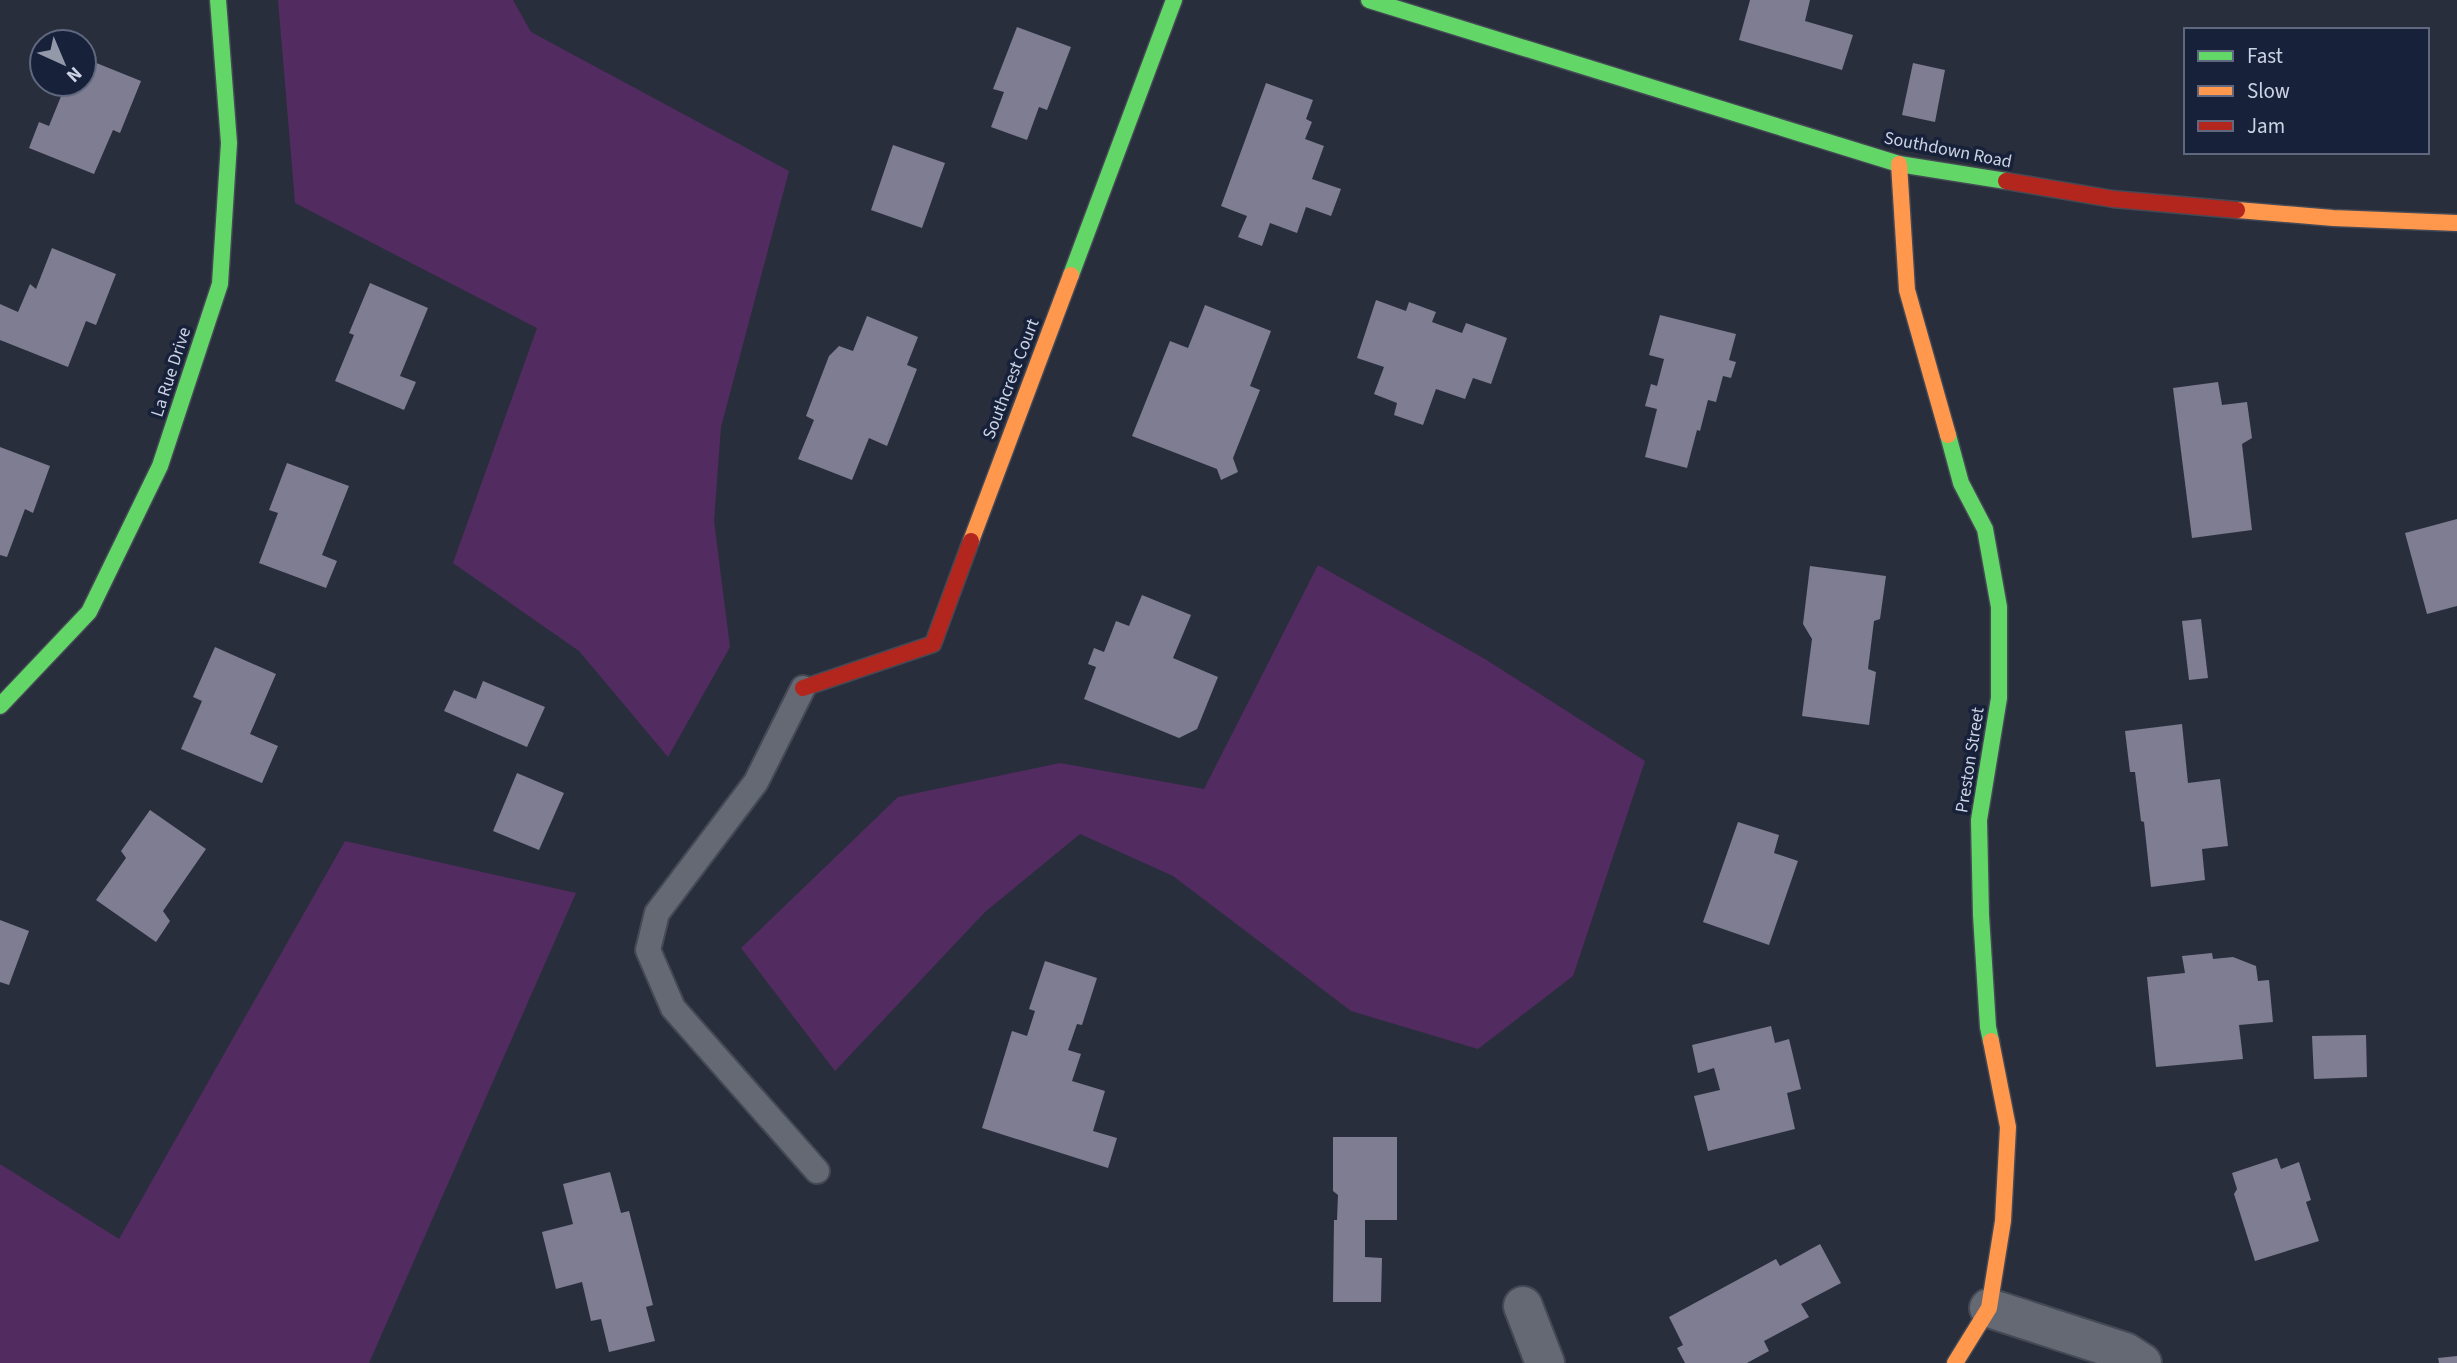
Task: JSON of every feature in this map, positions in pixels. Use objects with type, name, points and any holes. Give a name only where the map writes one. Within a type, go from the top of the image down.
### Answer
[{"type":"street","name":"La Rue Drive","points":[[0,706],[89,612],[160,466],[220,284],[229,143],[216,9],[218,0]]},
{"type":"street","name":"Southcrest Court","points":[[803,688],[933,644],[1174,0]]},
{"type":"street","name":"Southdown Road","points":[[1369,0],[1899,164],[2113,199],[2333,218],[2457,223]]},
{"type":"street","name":"Preston Street","points":[[1899,164],[1907,290],[1961,483],[1985,529],[1999,607],[1998,698],[1979,820],[1980,915],[1988,1027],[2008,1127],[2003,1221],[1989,1308],[1955,1363]]},
{"type":"street","points":[[1523,1306],[1545,1363]]},
{"type":"street","points":[[1989,1308],[2125,1352],[2141,1363]]},
{"type":"lane","points":[[803,688],[756,782],[657,913],[648,950],[673,1008],[817,1171]]},
{"type":"shaded area","points":[[278,0],[513,0],[531,32],[789,171],[721,427],[714,521],[730,647],[668,757],[579,651],[453,563],[537,328],[295,203]]},
{"type":"shaded area","points":[[1318,565],[1485,659],[1645,761],[1573,976],[1478,1049],[1351,1011],[1173,876],[1080,834],[985,912],[835,1071],[741,948],[898,797],[1060,763],[1204,789]]},
{"type":"shaded area","points":[[345,841],[576,893],[369,1363],[0,1363],[0,1164],[119,1239]]},
{"type":"building","points":[[1750,0],[1810,0],[1805,21],[1853,35],[1842,70],[1739,40]]},
{"type":"building","points":[[1017,27],[1071,47],[1047,110],[1039,107],[1027,140],[991,127],[1004,92],[993,89]]},
{"type":"building","points":[[1913,63],[1945,70],[1935,122],[1902,115]]},
{"type":"building","points":[[98,64],[141,81],[120,133],[113,130],[94,174],[29,148],[39,122],[49,126],[60,98],[98,98]]},
{"type":"building","points":[[1266,83],[1313,100],[1306,119],[1312,122],[1305,139],[1324,146],[1312,179],[1341,189],[1331,216],[1306,207],[1297,233],[1270,223],[1262,246],[1238,237],[1247,216],[1221,206]]},
{"type":"building","points":[[893,145],[945,163],[922,228],[871,210]]},
{"type":"building","points":[[52,248],[116,274],[96,325],[86,321],[68,367],[0,340],[0,304],[18,312],[30,284],[36,289]]},
{"type":"building","points":[[370,283],[428,308],[400,376],[416,382],[404,410],[335,381],[354,335],[349,333]]},
{"type":"building","points":[[1376,300],[1406,311],[1409,302],[1436,312],[1432,322],[1462,333],[1466,323],[1507,338],[1491,384],[1473,378],[1465,399],[1436,389],[1423,425],[1394,415],[1397,403],[1374,394],[1384,367],[1357,358]]},
{"type":"building","points":[[1205,305],[1271,331],[1250,386],[1260,390],[1233,458],[1238,472],[1221,480],[1217,469],[1132,436],[1170,341],[1188,348]]},
{"type":"building","points":[[1660,315],[1736,334],[1729,360],[1736,362],[1731,378],[1723,376],[1716,402],[1708,400],[1687,468],[1645,457],[1657,409],[1645,406],[1651,384],[1657,386],[1664,359],[1649,355]]},
{"type":"building","points":[[867,316],[918,337],[907,365],[917,369],[887,446],[869,438],[852,480],[798,459],[814,420],[806,416],[829,356],[839,346],[853,351]]},
{"type":"building","points":[[2218,382],[2222,405],[2247,402],[2252,438],[2242,444],[2252,530],[2192,538],[2173,388]]},
{"type":"building","points":[[0,447],[50,466],[33,513],[25,509],[7,557],[0,555]]},
{"type":"building","points":[[287,463],[349,486],[322,555],[337,561],[326,588],[259,563],[278,513],[269,510]]},
{"type":"building","points":[[2457,519],[2457,606],[2427,614],[2405,533]]},
{"type":"building","points":[[1810,566],[1886,576],[1880,619],[1874,621],[1868,669],[1876,672],[1869,725],[1802,716],[1812,639],[1803,624]]},
{"type":"building","points":[[1142,595],[1191,615],[1173,658],[1218,677],[1197,729],[1179,738],[1084,699],[1096,667],[1088,664],[1094,648],[1104,652],[1116,621],[1129,626]]},
{"type":"building","points":[[2201,619],[2208,678],[2189,680],[2182,621]]},
{"type":"building","points":[[215,647],[276,674],[250,734],[278,746],[262,783],[181,749],[202,701],[193,697]]},
{"type":"building","points":[[483,681],[545,707],[527,747],[444,711],[454,690],[476,699]]},
{"type":"building","points":[[2182,724],[2188,783],[2220,779],[2228,846],[2202,849],[2205,880],[2151,887],[2144,822],[2141,821],[2135,772],[2130,772],[2125,731]]},
{"type":"building","points":[[517,773],[564,793],[539,850],[493,831]]},
{"type":"building","points":[[150,810],[206,849],[163,911],[170,921],[156,942],[96,900],[126,858],[121,851]]},
{"type":"building","points":[[1738,822],[1779,835],[1774,853],[1798,861],[1769,945],[1703,922]]},
{"type":"building","points":[[0,920],[29,931],[9,985],[0,982]]},
{"type":"building","points":[[2212,953],[2213,959],[2233,957],[2256,966],[2258,981],[2269,980],[2273,1022],[2239,1025],[2243,1059],[2156,1067],[2147,977],[2185,973],[2182,956]]},
{"type":"building","points":[[1045,961],[1097,978],[1082,1025],[1077,1024],[1068,1050],[1081,1054],[1072,1081],[1105,1091],[1093,1131],[1117,1138],[1108,1168],[982,1128],[1012,1031],[1027,1036],[1035,1011],[1029,1009]]},
{"type":"building","points":[[1771,1026],[1775,1043],[1789,1039],[1801,1089],[1787,1093],[1795,1129],[1708,1151],[1694,1096],[1720,1090],[1714,1068],[1698,1073],[1692,1045]]},
{"type":"building","points":[[2366,1035],[2367,1077],[2314,1079],[2312,1036]]},
{"type":"building","points":[[1333,1137],[1397,1137],[1397,1220],[1365,1220],[1365,1257],[1382,1258],[1381,1302],[1333,1302],[1334,1220],[1337,1220],[1338,1195],[1333,1191]]},
{"type":"building","points":[[2277,1158],[2281,1169],[2299,1162],[2311,1200],[2306,1202],[2319,1241],[2255,1261],[2234,1194],[2237,1189],[2232,1173]]},
{"type":"building","points":[[610,1172],[621,1213],[629,1211],[653,1305],[646,1307],[655,1341],[609,1352],[601,1319],[591,1321],[582,1282],[556,1289],[542,1232],[573,1224],[563,1184]]},
{"type":"building","points":[[1820,1244],[1841,1283],[1801,1304],[1809,1317],[1764,1341],[1769,1351],[1747,1363],[1685,1363],[1677,1348],[1683,1345],[1669,1317],[1776,1259],[1780,1266]]},
{"type":"building","points":[[2457,1356],[2457,1363],[2439,1363],[2438,1358]]},
{"type":"traffic: fast","points":[[0,706],[89,612],[160,466],[220,284],[229,143],[218,0]]},
{"type":"traffic: fast","points":[[1071,275],[1174,0]]},
{"type":"traffic: fast","points":[[1369,0],[1899,164],[2006,181]]},
{"type":"traffic: fast","points":[[1948,435],[1961,483],[1985,529],[1999,607],[1999,698],[1979,820],[1981,915],[1991,1041]]},
{"type":"traffic: slow","points":[[1899,164],[1907,290],[1948,435]]},
{"type":"traffic: slow","points":[[2237,210],[2333,218],[2457,223]]},
{"type":"traffic: slow","points":[[971,541],[1071,275]]},
{"type":"traffic: slow","points":[[1955,1363],[1989,1308],[2003,1221],[2008,1127],[1991,1041]]},
{"type":"traffic: jam","points":[[2006,181],[2113,199],[2237,210]]},
{"type":"traffic: jam","points":[[803,688],[933,644],[971,541]]}]
